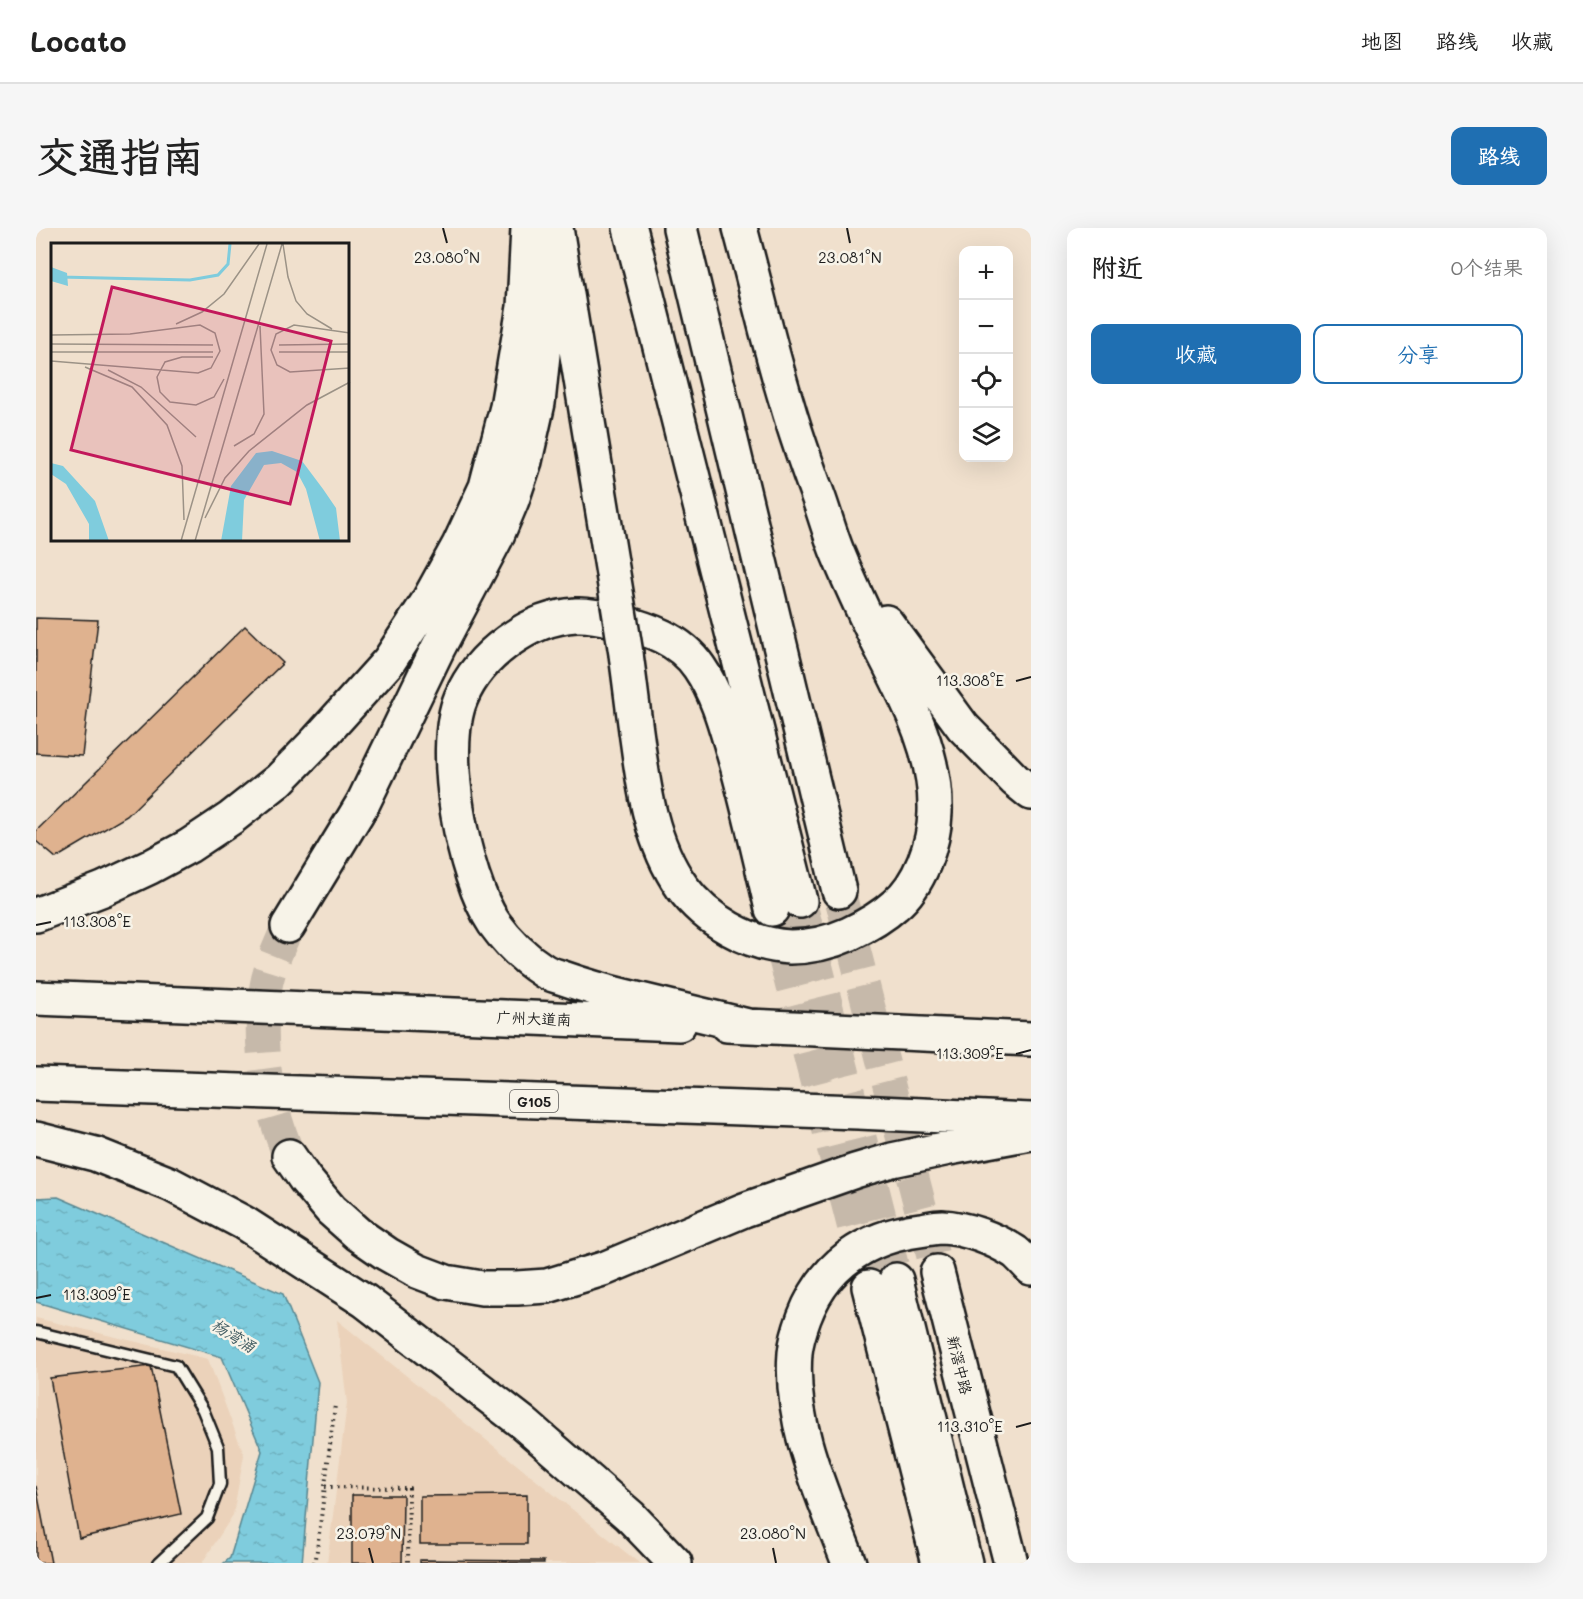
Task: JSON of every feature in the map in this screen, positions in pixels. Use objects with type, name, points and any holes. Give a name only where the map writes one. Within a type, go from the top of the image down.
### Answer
[{"type":"highway","points":[[36,915],[103,889],[150,867],[189,846],[231,818],[279,780],[389,661],[433,594],[486,488],[507,407],[524,308],[528,228]]},
{"type":"highway","points":[[288,926],[363,803],[438,648],[496,538],[512,500],[525,461],[538,403],[548,306],[544,228]]},
{"type":"highway","points":[[556,228],[626,654],[644,794],[660,848],[682,886],[704,913],[735,931],[764,943],[792,947],[816,945],[840,938],[868,924],[897,904],[912,886],[925,861],[932,838],[935,815],[934,788],[929,758],[920,731],[838,553],[813,483],[786,403],[741,228]]},
{"type":"highway","points":[[630,228],[786,905],[744,793],[727,730],[713,690],[698,665],[677,644],[646,628],[577,615],[549,620],[517,634],[473,675],[460,699],[454,727],[452,755],[459,826],[474,884],[494,922],[512,945],[545,972],[594,989],[748,1026]]},
{"type":"highway","points":[[680,228],[839,891]]},
{"type":"highway","points":[[813,483],[845,556],[879,612],[963,726],[1015,780],[1031,793]]},
{"type":"highway","name":"广州大道南","points":[[36,998],[1031,1039]]},
{"type":"highway","name":"G105","points":[[36,1084],[1031,1120]]},
{"type":"highway","points":[[290,1156],[305,1179],[331,1210],[358,1234],[387,1254],[417,1271],[446,1282],[482,1288],[517,1288],[547,1286],[585,1275],[744,1210],[891,1160],[1031,1133]]},
{"type":"highway","points":[[36,1139],[94,1154],[170,1184],[244,1223],[365,1300],[522,1422],[630,1516],[675,1563]]},
{"type":"highway","points":[[849,1563],[813,1469],[797,1404],[794,1377],[795,1351],[810,1304],[818,1289],[846,1257],[871,1243],[894,1234],[942,1227],[965,1231],[993,1240],[1016,1253],[1031,1268]]},
{"type":"highway","name":"新滘中路","points":[[937,1272],[1011,1563]]},
{"type":"highway","points":[[939,1563],[883,1283],[965,1563]]},
{"type":"lane","points":[[36,1332],[176,1366],[203,1410],[218,1447],[220,1484],[207,1518],[159,1563]]},
{"type":"path","points":[[315,1563],[335,1405]]},
{"type":"path","points":[[325,1487],[409,1488],[408,1563]]},
{"type":"shaded area","points":[[36,1318],[208,1359],[244,1455],[233,1515],[202,1563],[36,1563]]},
{"type":"shaded area","points":[[337,1320],[639,1563],[327,1563],[347,1403]]},
{"type":"water","name":"杨湾涌","points":[[58,1197],[283,1294],[318,1382],[302,1563],[224,1563],[230,1558],[262,1451],[222,1357],[36,1302],[36,1198]]},
{"type":"building","points":[[36,618],[98,620],[82,756],[36,753]]},
{"type":"building","points":[[245,626],[283,663],[127,816],[56,858],[36,841],[36,831]]},
{"type":"building","points":[[151,1366],[181,1514],[79,1538],[50,1378]]},
{"type":"building","points":[[36,1486],[51,1563],[36,1563]]},
{"type":"building","points":[[352,1495],[403,1495],[402,1563],[352,1563]]},
{"type":"building","points":[[527,1495],[527,1544],[420,1544],[420,1496]]},
{"type":"building","points":[[420,1560],[544,1561],[544,1563],[420,1563]]},
{"type":"tunnel","points":[[839,891],[937,1272]]},
{"type":"tunnel","points":[[800,901],[896,1280]]},
{"type":"tunnel","points":[[772,909],[869,1287]]},
{"type":"tunnel","points":[[288,926],[268,978],[262,1030],[269,1094],[289,1156]]}]
